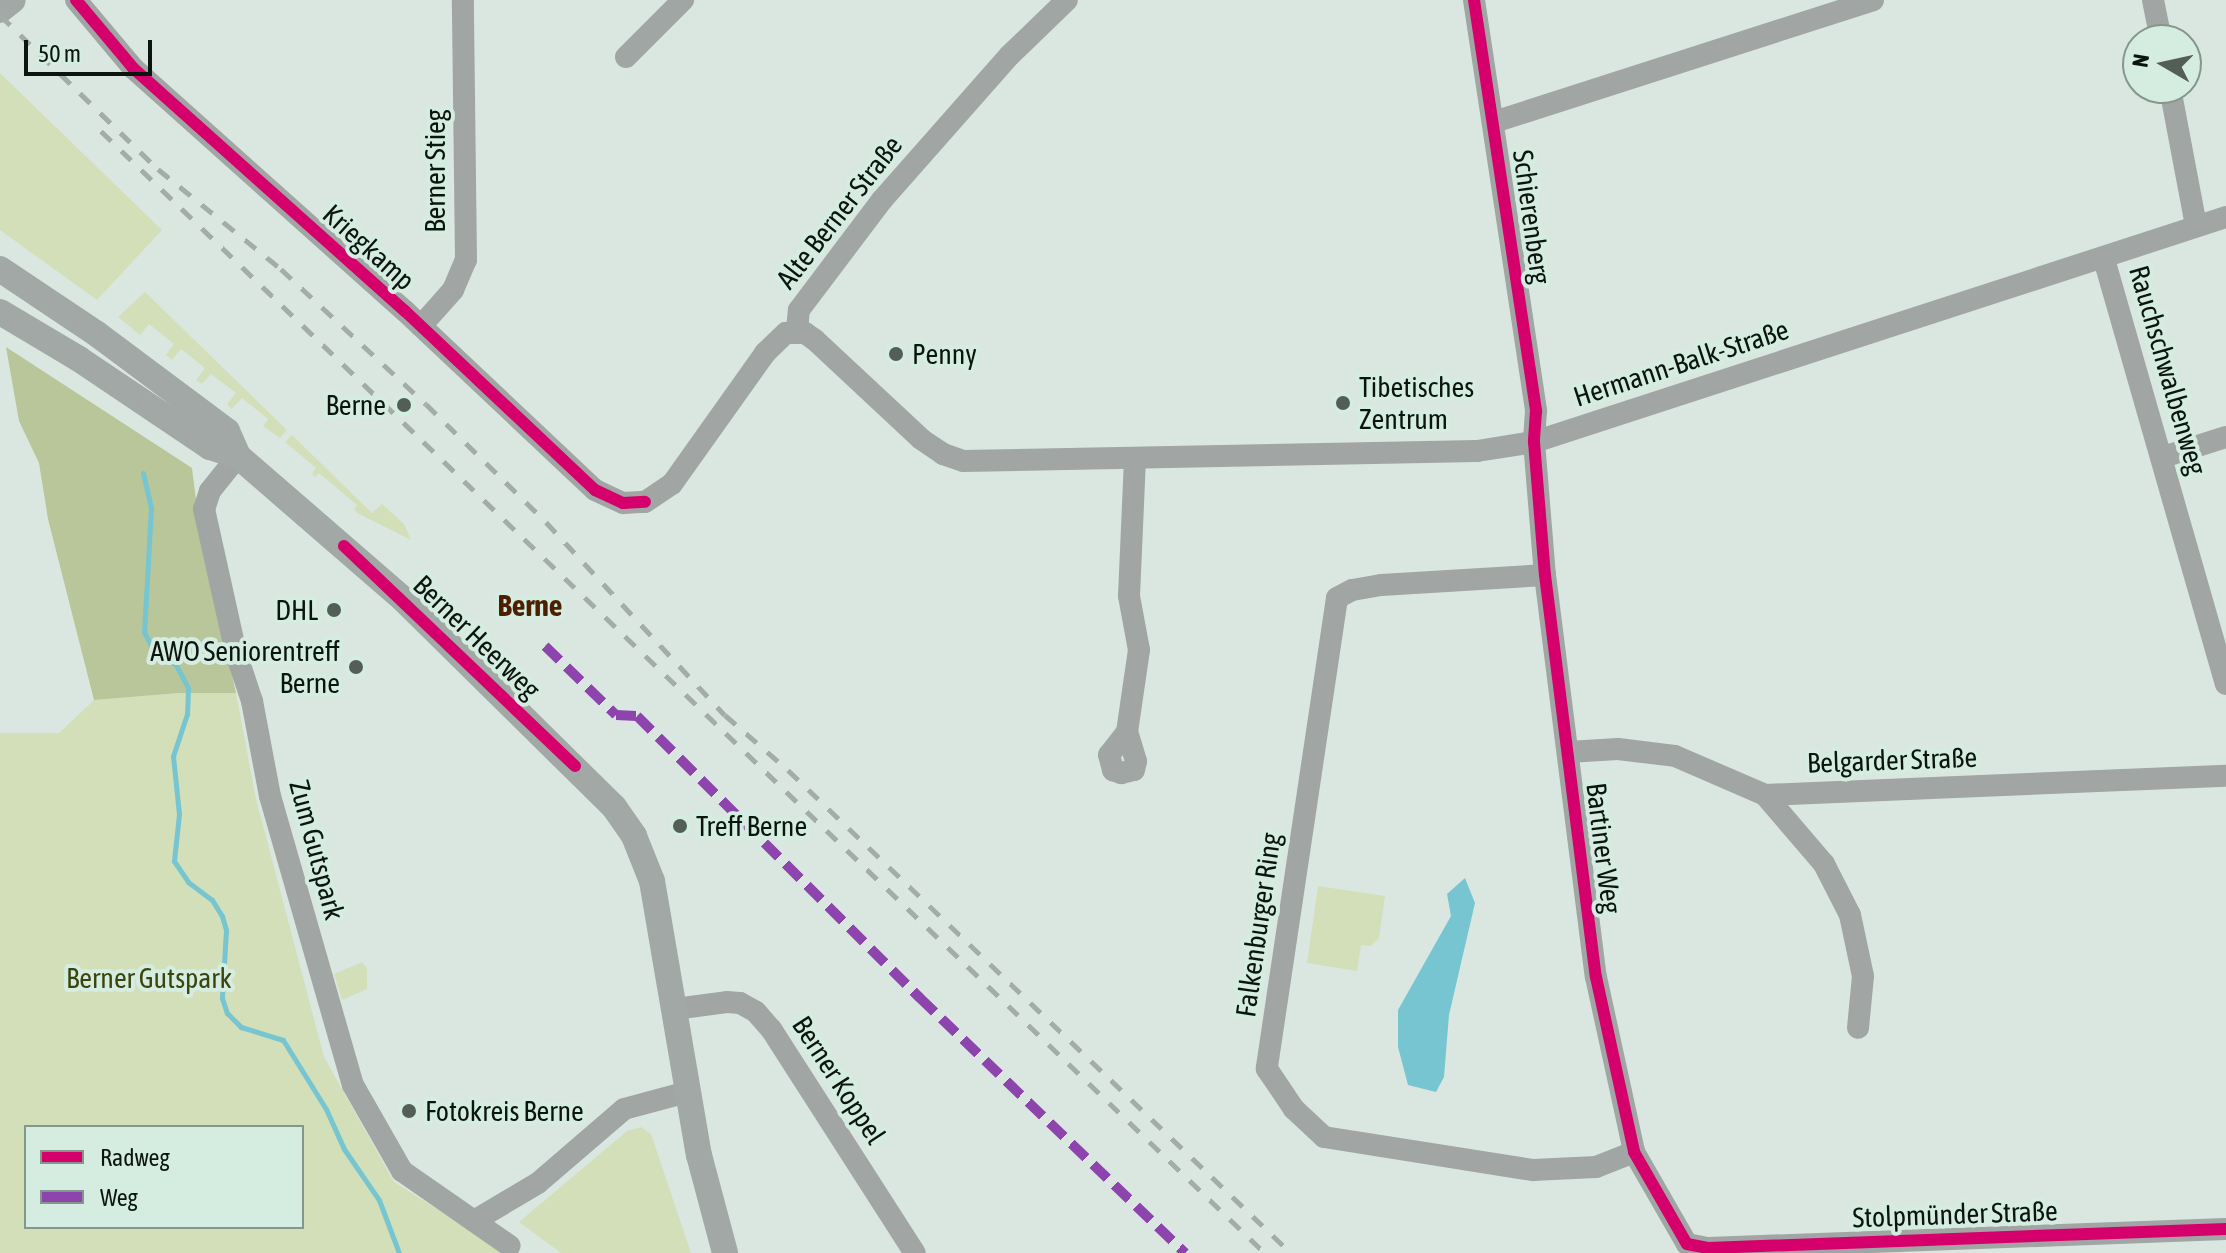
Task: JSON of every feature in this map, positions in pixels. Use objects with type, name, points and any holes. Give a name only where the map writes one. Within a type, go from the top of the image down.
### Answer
[{"type":"main road","name":"Berner Heerweg","points":[[0,269],[86,326],[227,431],[238,456]]},
{"type":"main road","name":"Berner Heerweg","points":[[0,312],[79,359],[210,447],[238,456],[403,599],[614,807],[634,836],[652,881],[687,1092],[725,1253]]},
{"type":"street","name":"Kriegkamp","points":[[76,0],[133,68],[421,326],[595,490],[623,503],[645,502]]},
{"type":"street","name":"Berner Stieg","points":[[421,326],[453,290],[466,260],[463,0]]},
{"type":"street","points":[[626,57],[683,0]]},
{"type":"street","name":"Alte Berner Straße","points":[[645,502],[672,484],[689,464],[778,338],[797,331],[799,310],[882,200],[1010,55],[1067,0]]},
{"type":"street","name":"Schierenberg","points":[[1474,0],[1536,411],[1534,442]]},
{"type":"street","points":[[1494,122],[1873,0]]},
{"type":"street","points":[[2153,0],[2158,24]]},
{"type":"street","points":[[2173,104],[2196,226]]},
{"type":"street","name":"Hermann-Balk-Straße","points":[[797,331],[815,340],[921,439],[943,454],[983,463],[1477,451],[1534,442],[2226,217]]},
{"type":"street","name":"Rauchschwalbenweg","points":[[2104,259],[2226,684]]},
{"type":"street","points":[[2163,457],[2226,437]]},
{"type":"street","name":"Bartiner Weg","points":[[1534,442],[1545,575],[1596,977],[1634,1152],[1687,1244]]},
{"type":"street","name":"Zum Gutspark","points":[[238,456],[210,491],[204,509],[236,653],[252,701],[270,796],[353,1085],[402,1171],[510,1246]]},
{"type":"street","points":[[1127,732],[1139,650],[1129,596],[1135,460]]},
{"type":"street","name":"Falkenburger Ring","points":[[1545,575],[1381,585],[1352,590],[1337,598],[1267,1069],[1294,1109],[1324,1137],[1533,1170],[1596,1167],[1634,1152]]},
{"type":"street","name":"Belgarder Straße","points":[[1568,752],[1618,749],[1675,756],[1765,795],[2226,776]]},
{"type":"street","points":[[1765,795],[1824,864],[1850,915],[1863,976],[1858,1028]]},
{"type":"street","name":"Berner Koppel","points":[[675,1009],[727,1002],[740,1003],[756,1012],[771,1029],[915,1253]]},
{"type":"street","points":[[474,1221],[538,1183],[624,1109],[687,1092]]},
{"type":"street","name":"Stolpmünder Straße","points":[[1687,1244],[1708,1248],[2226,1229]]},
{"type":"green space","points":[[0,73],[162,230],[97,300],[0,230]]},
{"type":"green space","points":[[145,292],[287,430],[280,438],[263,426],[268,419],[242,398],[232,409],[227,404],[236,393],[211,374],[202,384],[196,380],[205,368],[181,349],[172,360],[166,355],[174,344],[149,324],[140,335],[118,317]]},
{"type":"green space","points":[[6,347],[192,468],[199,524],[236,693],[179,693],[94,700],[48,519],[39,463],[19,421]]},
{"type":"green space","points":[[292,435],[372,513],[382,504],[404,524],[411,540],[359,514],[354,510],[357,505],[319,473],[315,477],[312,474],[316,468],[285,442]]},
{"type":"green space","name":"Berner Gutspark","points":[[179,693],[236,693],[256,799],[324,1057],[394,1182],[507,1253],[0,1253],[0,733],[59,733],[94,700]]},
{"type":"green space","points":[[1318,886],[1385,896],[1379,938],[1371,946],[1361,945],[1357,971],[1307,963]]},
{"type":"green space","points":[[362,962],[367,969],[367,989],[342,1000],[334,974]]},
{"type":"green space","points":[[641,1127],[651,1134],[691,1253],[561,1253],[519,1222],[627,1131]]},
{"type":"water","points":[[1465,878],[1475,903],[1449,1015],[1444,1077],[1436,1092],[1408,1085],[1398,1047],[1398,1010],[1451,916],[1447,894]]},
{"type":"waterway","points":[[143,473],[151,508],[144,632],[154,651],[176,665],[188,688],[187,714],[173,756],[179,814],[174,861],[188,882],[212,900],[222,916],[226,930],[222,998],[227,1013],[241,1027],[283,1040],[326,1109],[344,1149],[379,1200],[399,1253]]},
{"type":"railway","points":[[0,15],[158,169],[281,269],[426,404],[546,522],[725,715],[788,770],[1291,1253]]},
{"type":"railway","points":[[101,131],[1265,1253]]},
{"type":"marked path","points":[[545,646],[616,715],[637,716],[920,998],[1185,1253]]},
{"type":"cycle path","points":[[76,0],[133,68],[405,311],[595,490],[623,503],[645,502]]},
{"type":"cycle path","points":[[1474,0],[1536,411],[1534,442],[1545,575],[1596,977],[1634,1152],[1687,1244],[1708,1248],[2226,1229]]},
{"type":"cycle path","points":[[344,546],[575,766]]},
{"type":"place","name":"Penny","points":[[896,354]]},
{"type":"place","name":"Tibetisches Zentrum","points":[[1343,403]]},
{"type":"place","name":"Berne","points":[[404,405]]},
{"type":"place","name":"DHL","points":[[334,610]]},
{"type":"place","name":"AWO Seniorentreff Berne","points":[[356,667]]},
{"type":"place","name":"Treff Berne","points":[[680,826]]},
{"type":"place","name":"Fotokreis Berne","points":[[409,1111]]},
{"type":"district","name":"Berne","points":[[530,605]]}]
